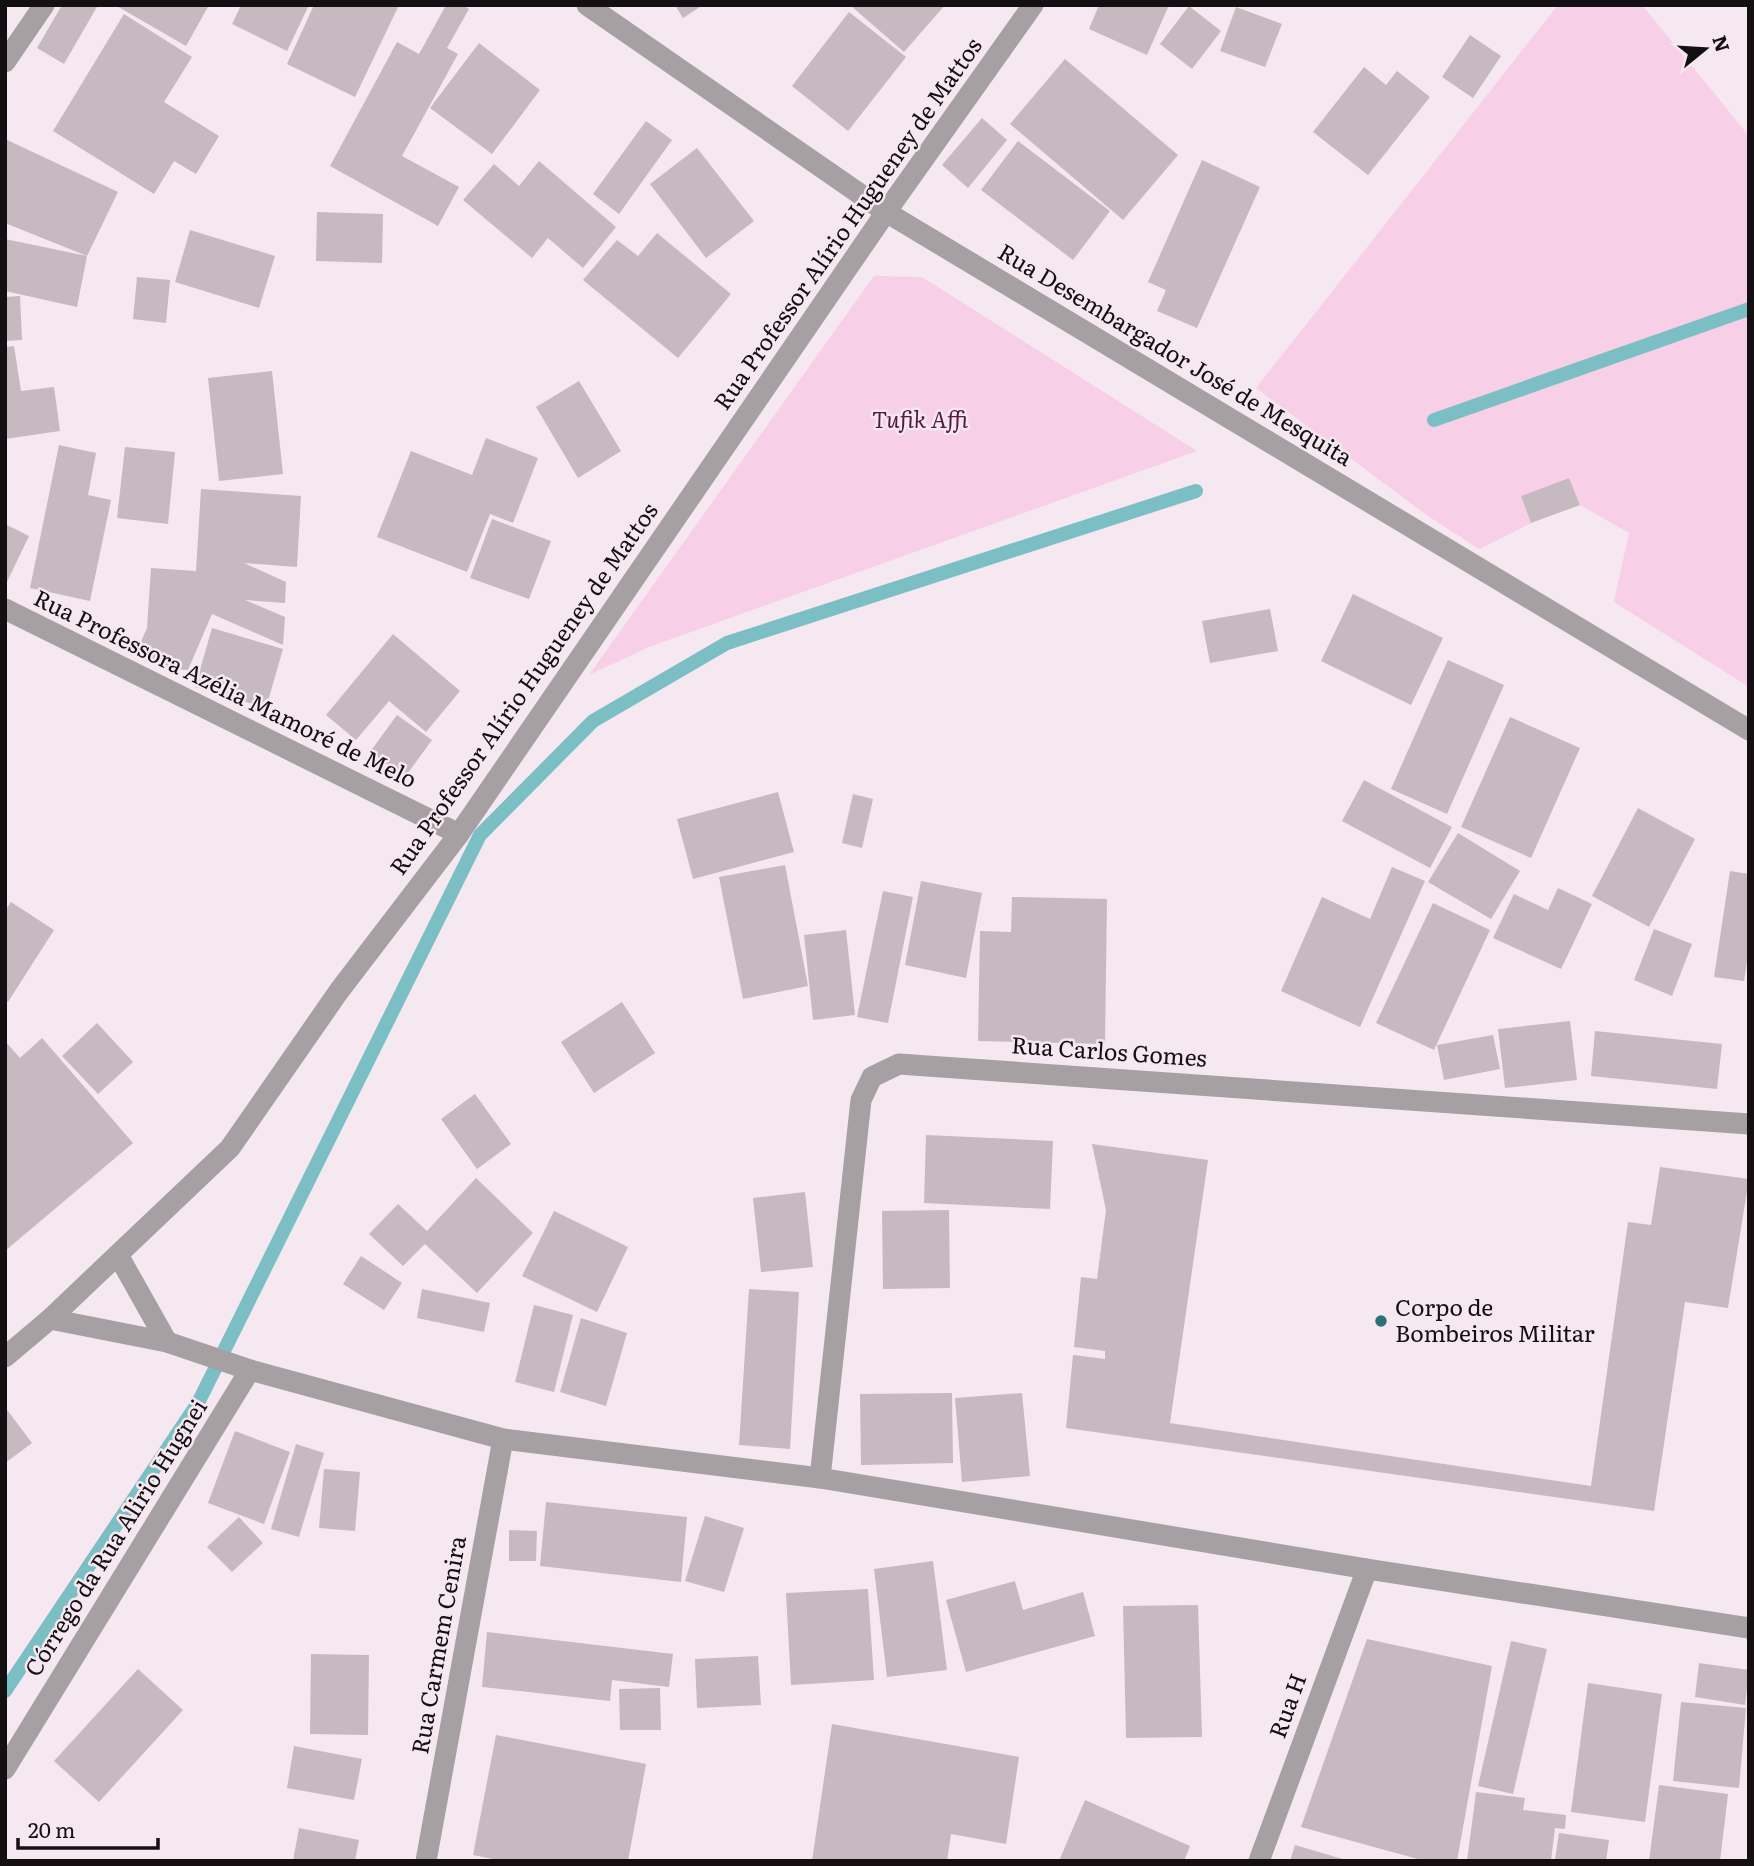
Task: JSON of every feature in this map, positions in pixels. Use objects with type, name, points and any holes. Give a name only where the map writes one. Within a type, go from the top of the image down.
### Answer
[{"type":"street","points":[[5,62],[44,5]]},
{"type":"street","name":"Rua Desembargador José de Mesquita","points":[[587,5],[886,212],[1749,730]]},
{"type":"street","name":"Rua Professor Alírio Hugueney de Mattos","points":[[5,1357],[50,1319],[230,1148],[339,991],[459,834],[886,212],[1033,5]]},
{"type":"street","name":"Rua Professora Azélia Mamoré de Melo","points":[[5,609],[459,834]]},
{"type":"street","name":"Rua Carlos Gomes","points":[[820,1478],[861,1100],[872,1077],[900,1064],[1749,1124]]},
{"type":"street","points":[[118,1255],[174,1345]]},
{"type":"street","points":[[50,1319],[174,1345],[241,1368],[503,1439],[820,1478],[1367,1570],[1749,1628]]},
{"type":"street","name":"Córrego da Rua Alirio Hugnei","points":[[5,1769],[241,1368]]},
{"type":"street","name":"Rua Carmem Cenira","points":[[426,1861],[503,1439]]},
{"type":"street","name":"Rua H","points":[[1259,1861],[1367,1570]]},
{"type":"green space","points":[[1558,5],[1642,5],[1749,136],[1749,687],[1614,602],[1629,533],[1580,505],[1569,478],[1521,496],[1531,523],[1479,549],[1428,516],[1256,388]]},
{"type":"green space","name":"Tufik Affi","points":[[874,276],[922,277],[1197,451],[649,647],[589,675]]},
{"type":"building","points":[[62,5],[98,5],[64,64],[37,48]]},
{"type":"building","points":[[115,5],[209,5],[186,46]]},
{"type":"building","points":[[241,5],[309,5],[287,51],[232,24]]},
{"type":"building","points":[[314,5],[399,5],[355,97],[287,64]]},
{"type":"building","points":[[442,5],[463,5],[469,9],[447,48],[458,54],[402,156],[459,187],[438,226],[330,166],[397,42],[419,54],[445,7]]},
{"type":"building","points":[[675,5],[703,5],[683,18]]},
{"type":"building","points":[[850,5],[945,5],[904,52]]},
{"type":"building","points":[[1099,5],[1169,5],[1147,55],[1089,29]]},
{"type":"building","points":[[1189,6],[1221,31],[1192,69],[1160,44]]},
{"type":"building","points":[[1236,7],[1282,24],[1265,67],[1220,51]]},
{"type":"building","points":[[849,12],[906,57],[848,131],[792,86]]},
{"type":"building","points":[[124,14],[192,57],[164,102],[219,136],[196,174],[174,161],[154,194],[53,131]]},
{"type":"building","points":[[1470,35],[1501,56],[1473,98],[1442,77]]},
{"type":"building","points":[[479,43],[540,90],[492,154],[430,108]]},
{"type":"building","points":[[1065,59],[1178,155],[1123,220],[1010,124]]},
{"type":"building","points":[[1364,67],[1386,85],[1397,71],[1430,97],[1368,175],[1313,132]]},
{"type":"building","points":[[982,118],[1007,140],[968,188],[942,165]]},
{"type":"building","points":[[646,121],[672,140],[619,214],[593,194]]},
{"type":"building","points":[[5,139],[118,192],[87,256],[5,223]]},
{"type":"building","points":[[1018,141],[1110,211],[1073,260],[981,190]]},
{"type":"building","points":[[697,148],[754,221],[706,258],[650,184]]},
{"type":"building","points":[[1202,160],[1260,187],[1197,328],[1157,311],[1166,290],[1148,282]]},
{"type":"building","points":[[539,161],[616,227],[583,268],[548,238],[532,258],[463,200],[494,164],[519,186]]},
{"type":"building","points":[[317,212],[383,214],[382,263],[316,261]]},
{"type":"building","points":[[190,230],[275,256],[259,308],[175,282]]},
{"type":"building","points":[[657,233],[731,294],[678,358],[583,280],[617,240],[638,256]]},
{"type":"building","points":[[5,239],[87,256],[77,307],[5,291]]},
{"type":"building","points":[[137,277],[170,280],[166,323],[133,319]]},
{"type":"building","points":[[20,296],[22,340],[5,341],[5,297]]},
{"type":"building","points":[[14,346],[21,391],[54,387],[60,431],[5,439],[5,347]]},
{"type":"building","points":[[272,371],[283,474],[219,481],[208,378]]},
{"type":"building","points":[[579,381],[621,451],[578,478],[536,407]]},
{"type":"building","points":[[486,438],[538,458],[513,523],[490,514],[467,572],[377,537],[411,451],[472,475]]},
{"type":"building","points":[[59,445],[96,453],[88,495],[111,500],[90,601],[30,588]]},
{"type":"building","points":[[125,447],[175,452],[168,524],[117,518]]},
{"type":"building","points":[[1569,478],[1580,505],[1531,523],[1521,496]]},
{"type":"building","points":[[201,489],[301,496],[297,567],[244,563],[286,582],[285,603],[245,600],[285,617],[283,645],[212,614],[188,670],[166,669],[135,655],[147,628],[151,568],[196,571]]},
{"type":"building","points":[[492,519],[551,541],[529,599],[470,578]]},
{"type":"building","points":[[5,524],[29,536],[5,586]]},
{"type":"building","points":[[1353,594],[1443,638],[1411,705],[1321,661]]},
{"type":"building","points":[[1270,609],[1278,651],[1210,663],[1202,621]]},
{"type":"building","points":[[212,628],[283,649],[266,708],[195,687]]},
{"type":"building","points":[[393,634],[460,691],[426,732],[389,701],[356,740],[326,715]]},
{"type":"building","points":[[1448,660],[1504,685],[1447,814],[1391,789]]},
{"type":"building","points":[[397,715],[432,740],[405,777],[370,752]]},
{"type":"building","points":[[1510,717],[1580,748],[1531,858],[1461,827]]},
{"type":"building","points":[[1364,780],[1452,827],[1430,868],[1342,821]]},
{"type":"building","points":[[778,792],[794,852],[693,879],[677,819]]},
{"type":"building","points":[[853,794],[873,799],[862,848],[842,843]]},
{"type":"building","points":[[1638,808],[1695,839],[1649,927],[1592,896]]},
{"type":"building","points":[[1458,833],[1520,871],[1491,919],[1428,882]]},
{"type":"building","points":[[785,865],[808,986],[743,999],[719,877]]},
{"type":"building","points":[[1392,867],[1425,881],[1360,1027],[1281,991],[1322,897],[1370,919]]},
{"type":"building","points":[[1730,871],[1749,874],[1749,949],[1744,981],[1714,977]]},
{"type":"building","points":[[921,881],[982,893],[966,978],[905,965]]},
{"type":"building","points":[[1558,888],[1592,904],[1561,969],[1493,938],[1514,894],[1548,910]]},
{"type":"building","points":[[883,891],[913,897],[888,1023],[857,1017]]},
{"type":"building","points":[[1012,897],[1107,899],[1105,1044],[978,1041],[980,931],[1011,932]]},
{"type":"building","points":[[11,902],[54,930],[8,1002],[5,1000],[5,911]]},
{"type":"building","points":[[1433,903],[1490,930],[1434,1050],[1376,1023]]},
{"type":"building","points":[[1654,929],[1692,944],[1672,996],[1634,980]]},
{"type":"building","points":[[846,930],[855,1015],[813,1020],[804,935]]},
{"type":"building","points":[[622,1002],[655,1053],[594,1093],[561,1042]]},
{"type":"building","points":[[1570,1021],[1577,1080],[1505,1088],[1498,1029]]},
{"type":"building","points":[[97,1023],[133,1062],[98,1094],[62,1056]]},
{"type":"building","points":[[1595,1031],[1722,1044],[1717,1089],[1591,1076]]},
{"type":"building","points":[[1493,1035],[1500,1069],[1444,1080],[1437,1045]]},
{"type":"building","points":[[42,1038],[133,1143],[5,1251],[5,1041],[20,1058]]},
{"type":"building","points":[[475,1094],[511,1144],[477,1169],[441,1119]]},
{"type":"building","points":[[926,1135],[1053,1141],[1050,1209],[924,1203]]},
{"type":"building","points":[[1092,1144],[1208,1160],[1170,1423],[1591,1486],[1628,1222],[1651,1225],[1660,1167],[1749,1179],[1728,1308],[1685,1302],[1654,1511],[1066,1428],[1073,1355],[1105,1359],[1105,1351],[1074,1347],[1081,1277],[1097,1279],[1106,1210]]},
{"type":"building","points":[[476,1178],[533,1233],[477,1293],[425,1244],[403,1266],[369,1234],[398,1204],[427,1231]]},
{"type":"building","points":[[805,1192],[813,1267],[761,1272],[753,1198]]},
{"type":"building","points":[[949,1210],[950,1288],[883,1289],[882,1211]]},
{"type":"building","points":[[554,1211],[628,1247],[597,1312],[522,1276]]},
{"type":"building","points":[[361,1256],[402,1283],[384,1310],[343,1284]]},
{"type":"building","points":[[422,1289],[490,1303],[484,1332],[417,1318]]},
{"type":"building","points":[[749,1289],[799,1292],[790,1449],[739,1445]]},
{"type":"building","points":[[534,1305],[573,1315],[554,1392],[515,1382]]},
{"type":"building","points":[[581,1318],[627,1333],[606,1406],[560,1392]]},
{"type":"building","points":[[952,1393],[953,1463],[861,1465],[860,1394]]},
{"type":"building","points":[[1022,1393],[1030,1476],[962,1482],[955,1398]]},
{"type":"building","points":[[5,1407],[32,1443],[5,1463]]},
{"type":"building","points":[[235,1431],[290,1452],[264,1524],[208,1503]]},
{"type":"building","points":[[296,1444],[324,1453],[299,1537],[271,1529]]},
{"type":"building","points":[[324,1469],[360,1472],[355,1531],[319,1528]]},
{"type":"building","points":[[546,1502],[687,1517],[681,1582],[540,1566]]},
{"type":"building","points":[[705,1516],[744,1528],[724,1592],[685,1581]]},
{"type":"building","points":[[239,1517],[263,1543],[232,1572],[207,1547]]},
{"type":"building","points":[[509,1530],[537,1531],[536,1561],[509,1561]]},
{"type":"building","points":[[933,1561],[947,1670],[887,1677],[874,1569]]},
{"type":"building","points":[[1015,1581],[1023,1610],[1083,1592],[1095,1636],[966,1672],[946,1600]]},
{"type":"building","points":[[868,1589],[874,1680],[791,1685],[786,1593]]},
{"type":"building","points":[[1198,1605],[1202,1737],[1126,1738],[1123,1606]]},
{"type":"building","points":[[487,1632],[673,1654],[669,1687],[612,1680],[610,1701],[482,1687]]},
{"type":"building","points":[[1367,1639],[1492,1666],[1457,1861],[1425,1861],[1301,1827]]},
{"type":"building","points":[[1511,1641],[1547,1649],[1513,1794],[1478,1786]]},
{"type":"building","points":[[311,1654],[369,1655],[368,1735],[310,1734]]},
{"type":"building","points":[[758,1656],[761,1705],[697,1708],[695,1659]]},
{"type":"building","points":[[1699,1663],[1749,1670],[1745,1705],[1695,1697]]},
{"type":"building","points":[[138,1669],[183,1710],[99,1802],[54,1761]]},
{"type":"building","points":[[1588,1683],[1662,1694],[1645,1822],[1571,1812]]},
{"type":"building","points":[[660,1688],[661,1730],[620,1730],[619,1689]]},
{"type":"building","points":[[1681,1702],[1746,1708],[1739,1788],[1673,1781]]},
{"type":"building","points":[[832,1724],[1019,1757],[1006,1844],[951,1834],[947,1861],[812,1861]]},
{"type":"building","points":[[496,1735],[646,1764],[628,1861],[503,1861],[473,1855]]},
{"type":"building","points":[[294,1746],[362,1759],[354,1800],[287,1788]]},
{"type":"building","points":[[1659,1785],[1728,1794],[1720,1861],[1649,1861]]},
{"type":"building","points":[[1476,1792],[1525,1798],[1523,1810],[1566,1815],[1565,1829],[1555,1828],[1551,1861],[1467,1861]]},
{"type":"building","points":[[1085,1800],[1190,1846],[1184,1861],[1059,1861]]},
{"type":"building","points":[[299,1828],[359,1840],[355,1861],[293,1861]]},
{"type":"building","points":[[1559,1833],[1609,1840],[1606,1861],[1555,1859]]},
{"type":"building","points":[[1295,1845],[1346,1860],[1346,1861],[1290,1861]]},
{"type":"waterway","points":[[1434,420],[1749,309]]},
{"type":"waterway","points":[[5,1691],[198,1403],[480,835],[593,721],[727,643],[1196,491]]},
{"type":"place","name":"Corpo de Bombeiros Militar","points":[[1381,1321]]}]
